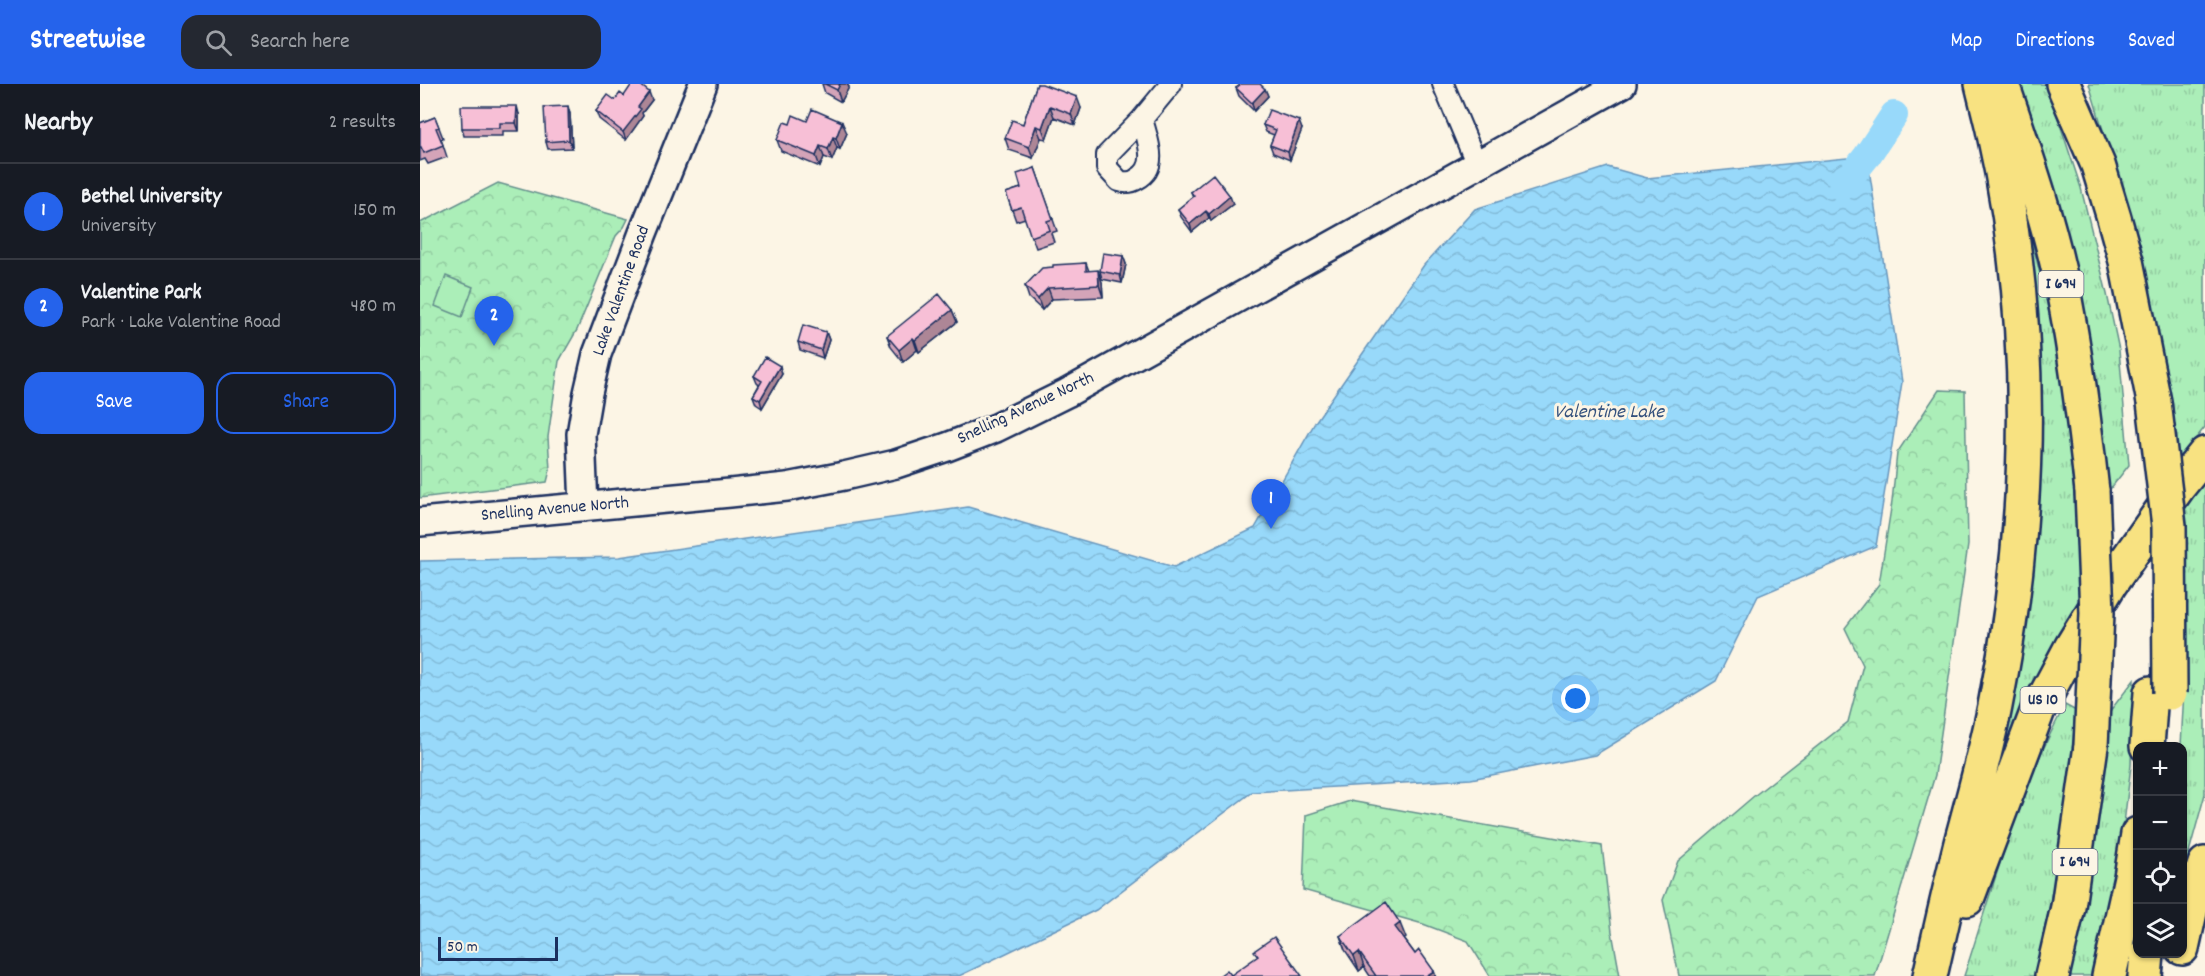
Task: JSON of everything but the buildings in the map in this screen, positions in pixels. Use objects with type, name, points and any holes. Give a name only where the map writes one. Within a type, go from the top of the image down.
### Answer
[{"type":"highway","points":[[1930,976],[1995,709],[2012,606],[2022,523],[2025,397],[2021,324],[2004,185],[1982,84]]},
{"type":"highway","name":"I 694","points":[[2002,84],[2047,225],[2065,298],[2078,373],[2092,491],[2097,613],[2091,746],[2068,907],[2052,976]]},
{"type":"highway","points":[[2066,92],[2098,165],[2126,261],[2146,403],[2169,526],[2161,693],[2166,742]]},
{"type":"highway","name":"US 10","points":[[1939,976],[2038,710],[2072,646],[2110,584],[2179,486],[2205,454]]},
{"type":"highway","points":[[2148,742],[2161,693]]},
{"type":"highway","points":[[2109,976],[2135,850]]},
{"type":"highway","points":[[2187,926],[2205,864]]},
{"type":"highway","points":[[2145,976],[2147,958]]},
{"type":"highway","points":[[2176,976],[2180,958]]},
{"type":"street","name":"Lake Valentine Road","points":[[584,507],[581,434],[597,354],[703,84]]},
{"type":"street","points":[[1142,119],[1171,84]]},
{"type":"street","points":[[1443,84],[1477,165]]},
{"type":"street","name":"Snelling Avenue North","points":[[420,522],[787,487],[896,464],[987,431],[1067,393],[1622,84]]},
{"type":"green space","points":[[2016,84],[2044,84],[2048,88],[2081,188],[2107,294],[2119,350],[2129,465],[2107,493]]},
{"type":"green space","points":[[2089,84],[2205,84],[2205,427],[2174,466],[2130,219]]},
{"type":"green space","points":[[498,183],[628,219],[616,236],[577,330],[559,361],[548,437],[550,470],[547,482],[420,498],[420,223]]},
{"type":"green space","points":[[2028,223],[2055,338],[2067,419],[2077,523],[2079,602],[1995,776],[2021,225]]},
{"type":"green space","points":[[446,276],[473,287],[462,317],[435,306]]},
{"type":"green space","points":[[1939,390],[1965,391],[1968,545],[1935,775],[1875,976],[1679,976],[1663,900],[1678,861],[1754,796],[1848,722],[1863,665],[1845,628],[1879,584],[1897,453]]},
{"type":"green space","points":[[2205,479],[2205,794],[2187,859],[2187,742],[2181,742],[2184,690],[2178,511]]},
{"type":"green space","points":[[2134,680],[2131,765],[2122,840],[2095,976],[2068,976],[2093,843],[2110,711]]},
{"type":"green space","points":[[2065,705],[2076,711],[2069,778],[2055,877],[2034,976],[1964,976],[2021,804],[2034,770]]},
{"type":"green space","points":[[1350,801],[1602,846],[1612,932],[1620,976],[1490,976],[1468,941],[1423,924],[1303,890],[1306,815]]},
{"type":"water","name":"Valentine Lake","points":[[1867,156],[1902,382],[1876,546],[1758,596],[1716,681],[1595,755],[1471,779],[1252,792],[1096,910],[959,976],[420,976],[420,561],[619,557],[968,507],[1174,567],[1255,528],[1316,421],[1424,265],[1475,209],[1608,167],[1647,178]]},
{"type":"waterway","points":[[1842,187],[1867,156],[1894,115]]},
{"type":"place","name":"Valentine Park","points":[[494,346]]},
{"type":"place","name":"Bethel University","points":[[1271,529]]}]
